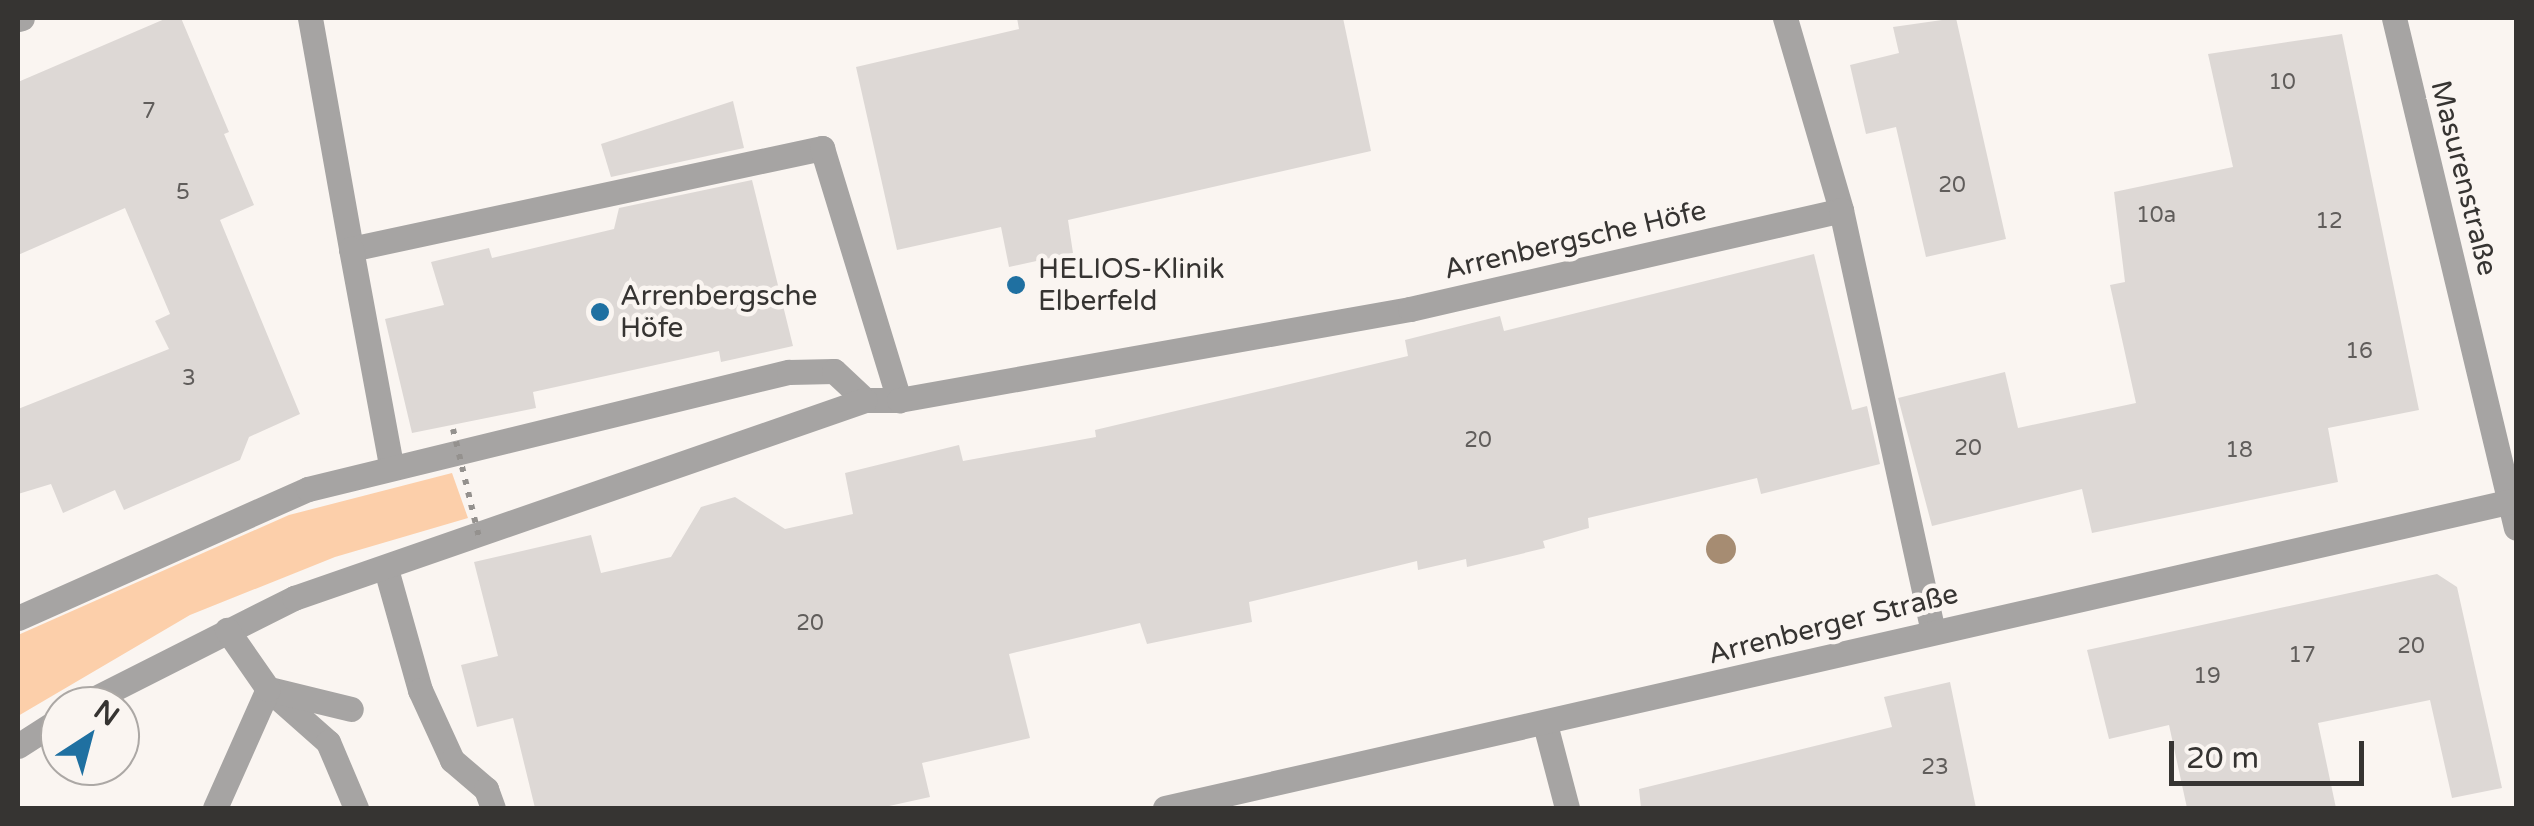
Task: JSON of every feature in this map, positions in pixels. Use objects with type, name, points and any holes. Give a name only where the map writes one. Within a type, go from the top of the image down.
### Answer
[{"type":"street","points":[[310,18],[390,465]]},
{"type":"street","points":[[1785,18],[1840,210],[1932,630]]},
{"type":"street","name":"Masurenstraße","points":[[2394,18],[2514,500],[2516,528]]},
{"type":"street","points":[[350,249],[822,148],[899,400]]},
{"type":"street","name":"Arrenbergsche Höfe","points":[[119,686],[227,630],[386,569],[864,400],[899,400],[1410,309],[1840,210]]},
{"type":"street","points":[[18,618],[308,489],[390,465],[789,372],[834,372],[864,400]]},
{"type":"street","name":"Arrenberger Straße","points":[[1165,808],[2514,500]]},
{"type":"street","points":[[386,569],[420,690],[452,760],[486,788],[493,808]]},
{"type":"street","points":[[227,630],[268,689],[328,742],[356,808]]},
{"type":"street","points":[[268,689],[351,709]]},
{"type":"street","points":[[215,808],[268,689]]},
{"type":"street","points":[[1545,724],[1568,808]]},
{"type":"street","points":[[18,746],[40,731]]},
{"type":"path","points":[[453,429],[479,538]]},
{"type":"shaded area","points":[[452,473],[468,518],[335,557],[190,615],[69,686],[40,686],[40,703],[18,716],[18,635],[289,515]]},
{"type":"building","points":[[167,18],[181,18],[229,132],[224,134],[254,205],[220,220],[300,414],[249,437],[240,460],[124,510],[115,490],[63,513],[51,484],[18,494],[18,409],[169,349],[155,321],[170,314],[125,208],[18,255],[18,82]]},
{"type":"building","points":[[1017,18],[1343,18],[1371,151],[1068,220],[1073,253],[1009,267],[1001,227],[897,250],[856,67],[1019,29]]},
{"type":"building","points":[[1956,18],[2006,239],[1926,257],[1896,127],[1866,134],[1850,65],[1899,53],[1893,27]]},
{"type":"building","points":[[2342,34],[2419,410],[2328,428],[2338,482],[2092,533],[2082,489],[1932,526],[1898,398],[2005,372],[2018,428],[2136,403],[2110,285],[2125,282],[2114,192],[2233,167],[2208,54]]},
{"type":"building","points":[[733,101],[744,148],[611,177],[601,144]]},
{"type":"building","name":"Arrenbergsche Höfe","points":[[752,180],[793,346],[721,362],[719,351],[533,392],[536,408],[412,433],[385,319],[444,305],[431,262],[489,248],[492,258],[614,229],[619,208]]},
{"type":"building","points":[[1814,254],[1852,410],[1867,406],[1880,464],[1761,494],[1757,478],[1588,518],[1589,528],[1543,541],[1545,548],[1467,567],[1466,559],[1418,570],[1417,561],[1249,602],[1252,622],[1147,644],[1140,623],[1009,654],[1030,738],[922,763],[930,797],[880,808],[535,808],[513,718],[477,727],[461,665],[498,656],[474,562],[591,535],[601,573],[671,557],[701,507],[735,497],[785,529],[853,514],[845,473],[959,445],[963,461],[1096,437],[1095,430],[1408,356],[1405,340],[1500,316],[1504,331]]},
{"type":"building","points":[[2437,574],[2457,587],[2502,788],[2452,798],[2430,700],[2318,723],[2336,808],[2187,808],[2169,725],[2109,739],[2087,650]]},
{"type":"building","points":[[1950,682],[1976,808],[1641,808],[1639,789],[1892,727],[1884,697]]},
{"type":"place","name":"HELIOS-Klinik Elberfeld","points":[[1016,285]]},
{"type":"place","name":"Arrenbergsche Höfe","points":[[600,312]]}]
